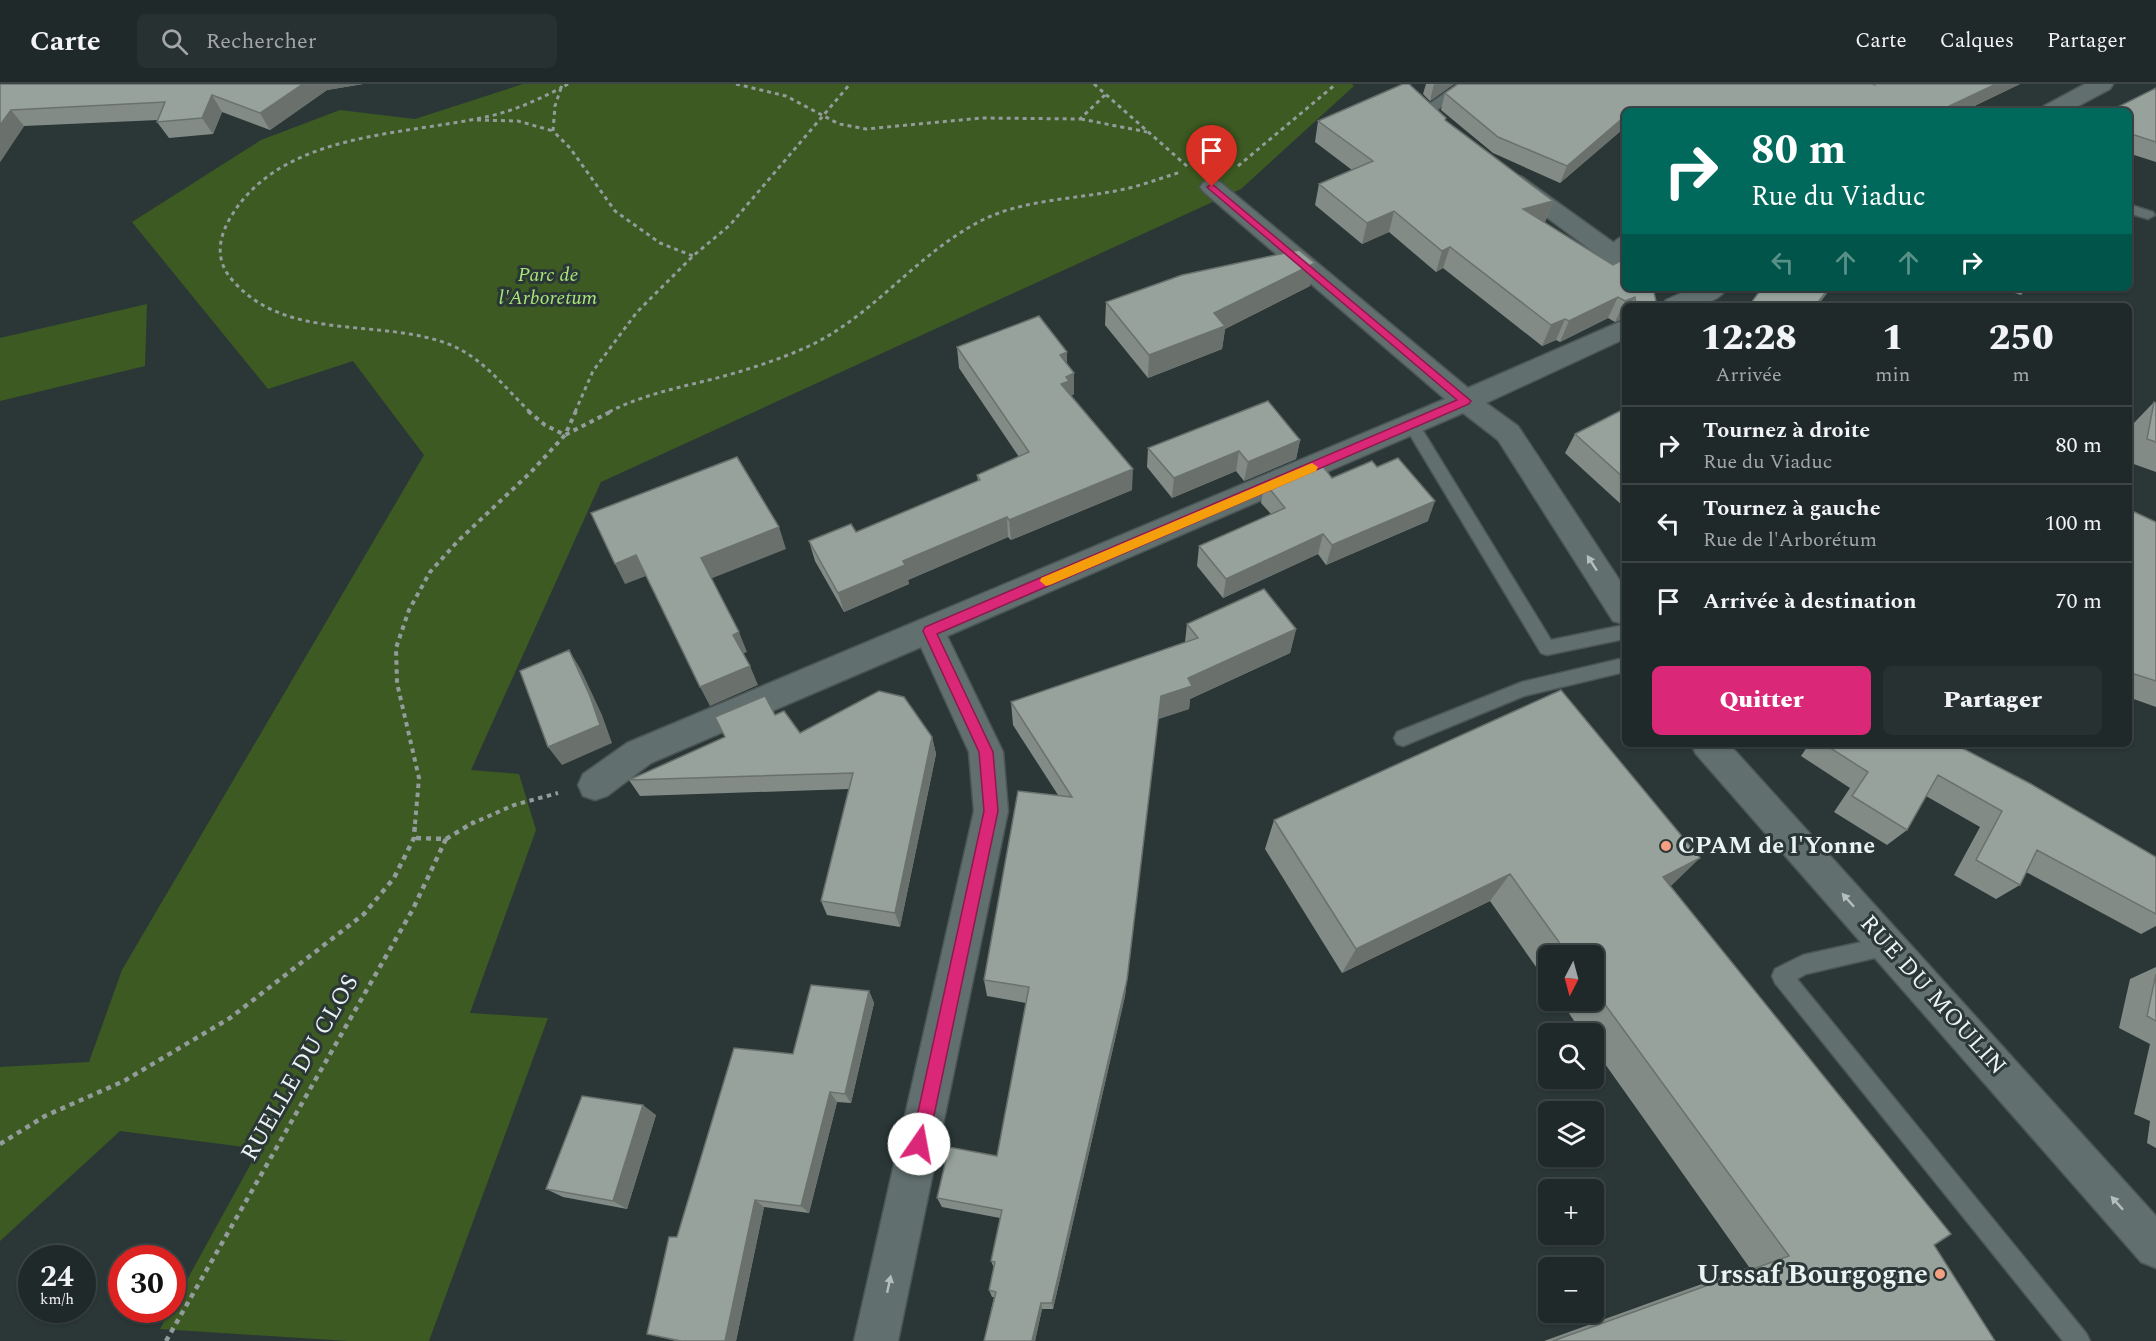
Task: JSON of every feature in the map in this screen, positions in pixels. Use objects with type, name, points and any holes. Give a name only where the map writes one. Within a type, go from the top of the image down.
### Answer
[{"type":"street","points":[[2058,108],[2102,84]]},
{"type":"street","points":[[1498,171],[1620,252]]},
{"type":"street","points":[[1212,187],[1465,401],[1508,433],[1622,609]]},
{"type":"street","points":[[1664,291],[1679,303]]},
{"type":"street","points":[[1685,303],[1708,291]]},
{"type":"street","points":[[595,785],[639,753],[1412,425],[1622,330]]},
{"type":"street","points":[[876,1341],[991,811],[986,752],[929,631]]},
{"type":"street","name":"RUE DU MOULIN","points":[[1711,747],[2156,1246]]},
{"type":"lane","points":[[1427,112],[1466,84]]},
{"type":"lane","points":[[2132,209],[2148,215]]},
{"type":"lane","points":[[1412,425],[1547,648],[1622,632]]},
{"type":"lane","points":[[1403,738],[1522,689],[1622,665]]},
{"type":"lane","points":[[1889,946],[1803,965],[1782,976],[2078,1341]]},
{"type":"path","points":[[565,435],[545,425],[485,366],[459,348],[402,332],[327,325],[293,318],[261,306],[238,289],[222,267],[218,247],[227,223],[243,198],[262,179],[291,163],[341,145],[388,133],[473,120],[521,107],[568,84]]},
{"type":"path","points":[[736,84],[786,96],[839,124],[866,129],[982,118],[1080,119],[1148,132]]},
{"type":"path","points":[[0,1144],[45,1116],[124,1081],[230,1018],[364,914],[394,878],[414,838],[419,778],[397,683],[396,648],[409,610],[430,572],[458,541],[531,472],[565,435],[593,370],[637,312],[693,256],[730,225],[850,84]]},
{"type":"path","points":[[565,435],[635,399],[716,378],[804,348],[834,334],[874,305],[933,252],[976,223],[1028,204],[1122,190],[1190,169],[1094,84]]},
{"type":"path","points":[[1212,187],[1202,180],[1237,166],[1336,84]]},
{"type":"path","points":[[553,131],[555,106],[562,86]]},
{"type":"path","points":[[1080,119],[1106,94]]},
{"type":"path","points":[[473,120],[518,121],[553,131],[570,148],[615,210],[660,243],[693,256]]},
{"type":"path","points":[[414,838],[446,839],[474,820],[497,810],[530,799],[595,785]]},
{"type":"path","name":"RUELLE DU CLOS","points":[[166,1341],[413,909],[446,839]]},
{"type":"green space","name":"Parc de l'Arboretum","points":[[523,84],[1352,84],[1354,86],[1241,189],[601,482],[471,770],[519,774],[536,830],[470,1013],[548,1018],[429,1341],[348,1341],[160,1329],[163,1323],[186,1323],[186,1282],[259,1149],[120,1131],[0,1241],[0,1067],[89,1062],[122,970],[424,455],[353,361],[268,389],[132,222],[261,140],[340,110],[415,119]]},
{"type":"green space","points":[[147,304],[145,366],[0,401],[0,338]]},
{"type":"building","points":[[0,84],[303,84],[260,113],[212,95],[202,118],[157,122],[165,102],[11,110],[0,125]]},
{"type":"building","points":[[1403,84],[1409,84],[1446,118],[1445,120],[1553,201],[1523,209],[1613,265],[1622,260],[1622,291],[1654,291],[1656,303],[1636,303],[1635,297],[1625,301],[1618,297],[1569,321],[1565,319],[1551,325],[1450,247],[1442,251],[1394,211],[1367,223],[1319,184],[1373,161],[1318,121]]},
{"type":"building","points":[[1458,84],[1996,84],[1945,108],[1622,108],[1622,119],[1567,166],[1498,137],[1445,93]]},
{"type":"building","points":[[2156,88],[2156,142],[2132,134],[2132,108],[2116,108]]},
{"type":"building","points":[[1299,250],[1315,263],[1214,313],[1225,326],[1149,355],[1106,302],[1182,275]]},
{"type":"building","points":[[1760,291],[1827,291],[1817,303],[1751,303]]},
{"type":"building","points":[[1039,316],[1067,352],[1060,355],[1074,373],[1066,377],[1069,381],[1061,384],[1133,469],[1009,520],[1007,517],[903,561],[905,565],[838,593],[809,541],[851,524],[856,532],[980,480],[977,475],[1029,452],[957,347]]},
{"type":"building","points":[[1268,401],[1300,440],[1248,462],[1239,451],[1174,478],[1148,448]]},
{"type":"building","points":[[2154,402],[2156,403],[2156,442],[2147,439]]},
{"type":"building","points":[[1622,410],[1622,476],[1575,434]]},
{"type":"building","points":[[737,457],[779,527],[701,558],[739,632],[733,635],[750,666],[700,687],[636,555],[615,564],[591,513]]},
{"type":"building","points":[[1398,458],[1435,501],[1332,545],[1323,534],[1226,579],[1199,546],[1285,508],[1265,483],[1318,460],[1332,478],[1372,461],[1377,467]]},
{"type":"building","points":[[2132,511],[2156,522],[2156,681],[2132,673]]},
{"type":"building","points":[[1264,589],[1296,629],[1188,678],[1192,686],[1161,696],[1127,980],[1052,1303],[1041,1303],[1032,1341],[984,1341],[996,1292],[989,1290],[995,1262],[991,1261],[1002,1210],[937,1198],[949,1147],[997,1156],[1029,987],[984,980],[1018,791],[1072,797],[1011,702],[1198,638],[1187,624]]},
{"type":"building","points":[[569,650],[590,696],[600,725],[548,747],[520,671]]},
{"type":"building","points":[[1561,690],[1700,858],[1663,877],[1951,1234],[1934,1245],[1995,1341],[1553,1341],[1789,1256],[1604,1003],[1604,945],[1561,945],[1510,874],[1356,949],[1274,820]]},
{"type":"building","points":[[879,691],[904,697],[932,737],[895,913],[821,901],[853,773],[629,780],[725,737],[715,717],[765,696],[775,715],[784,711],[800,733]]},
{"type":"building","points":[[1829,747],[1960,747],[2031,784],[2156,857],[2156,914],[2037,850],[2020,885],[1976,860],[2002,811],[1938,775],[1907,830],[1852,796],[1868,772]]},
{"type":"building","points":[[2156,974],[2156,1021],[2147,1016]]},
{"type":"building","points":[[811,985],[869,991],[845,1094],[830,1092],[801,1206],[755,1200],[725,1341],[681,1341],[647,1334],[669,1237],[677,1237],[734,1048],[793,1054]]},
{"type":"building","points":[[582,1096],[643,1105],[613,1201],[546,1189]]},
{"type":"slow traffic","points":[[1046,581],[1312,467]]},
{"type":"place","name":"CPAM de l'Yonne","points":[[1666,846]]},
{"type":"place","name":"Urssaf Bourgogne","points":[[1940,1274]]},
{"type":"route","points":[[919,1144],[991,811],[986,752],[929,631],[1465,401],[1212,187]]}]
